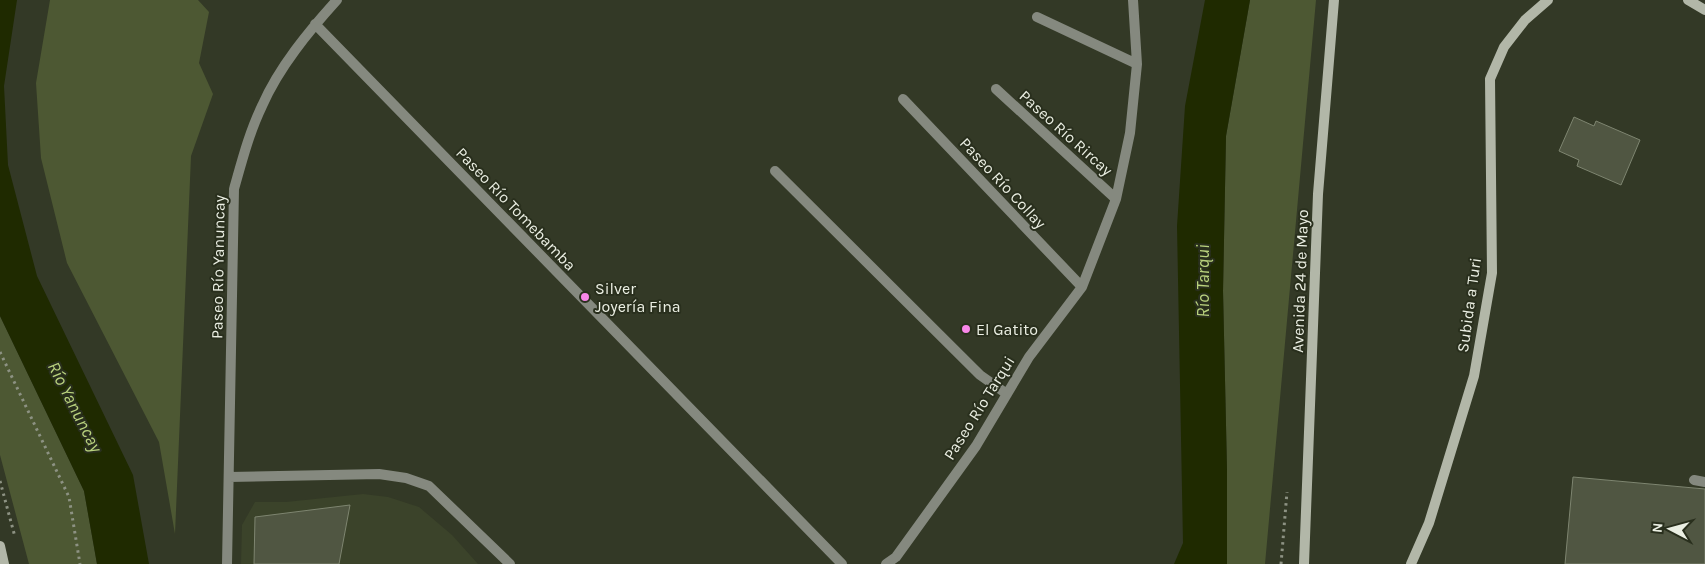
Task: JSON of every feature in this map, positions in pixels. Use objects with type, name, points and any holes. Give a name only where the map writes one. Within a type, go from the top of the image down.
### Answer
[{"type":"main road","name":"Avenida 24 de Mayo","points":[[1304,564],[1318,194],[1334,0]]},
{"type":"main road","name":"Subida a Turi","points":[[1411,564],[1429,522],[1474,376],[1492,273],[1490,79],[1504,47],[1525,20],[1548,0]]},
{"type":"main road","points":[[1688,0],[1705,10]]},
{"type":"main road","points":[[0,546],[4,564]]},
{"type":"street","name":"Paseo Río Yanuncay","points":[[227,564],[234,189],[246,143],[262,104],[315,24],[337,0]]},
{"type":"street","name":"Paseo Río Tarqui","points":[[886,564],[896,557],[976,446],[1029,357],[1082,287],[1116,199],[1130,133],[1137,64],[1133,0]]},
{"type":"street","points":[[1037,17],[1137,64]]},
{"type":"street","name":"Paseo Río Tomebamba","points":[[315,24],[842,564]]},
{"type":"street","name":"Paseo Río Rircay","points":[[996,89],[1116,199]]},
{"type":"street","name":"Paseo Río Collay","points":[[903,99],[1082,287]]},
{"type":"street","points":[[775,171],[980,375],[1007,394]]},
{"type":"street","points":[[229,477],[378,474],[422,483],[430,486],[510,564]]},
{"type":"street","points":[[1694,480],[1705,482]]},
{"type":"path","points":[[0,352],[69,497],[80,564]]},
{"type":"path","points":[[0,481],[17,542]]},
{"type":"shaded area","points":[[50,0],[198,0],[209,12],[199,63],[213,94],[191,156],[175,534],[159,442],[67,263],[41,158],[36,83]]},
{"type":"shaded area","points":[[1250,0],[1316,0],[1265,564],[1227,564],[1223,291],[1226,136]]},
{"type":"shaded area","points":[[0,316],[84,491],[97,564],[29,564],[0,455]]},
{"type":"shaded area","points":[[363,494],[388,497],[419,507],[452,535],[478,564],[241,564],[242,525],[255,502],[286,502]]},
{"type":"water","name":"Río Yanuncay","points":[[0,0],[17,0],[4,86],[8,165],[37,276],[133,475],[149,564],[97,564],[84,491],[0,316]]},
{"type":"water","name":"Río Tarqui","points":[[1205,0],[1250,0],[1226,136],[1223,291],[1227,564],[1174,564],[1183,543],[1177,226],[1185,106]]},
{"type":"building","points":[[1574,117],[1594,126],[1596,121],[1640,140],[1621,185],[1577,166],[1579,160],[1559,151]]},
{"type":"building","points":[[1573,477],[1705,489],[1705,564],[1565,564]]},
{"type":"building","points":[[350,505],[339,564],[254,564],[255,517]]},
{"type":"place","name":"Silver Joyería Fina","points":[[585,297]]},
{"type":"place","name":"El Gatito","points":[[966,329]]}]
